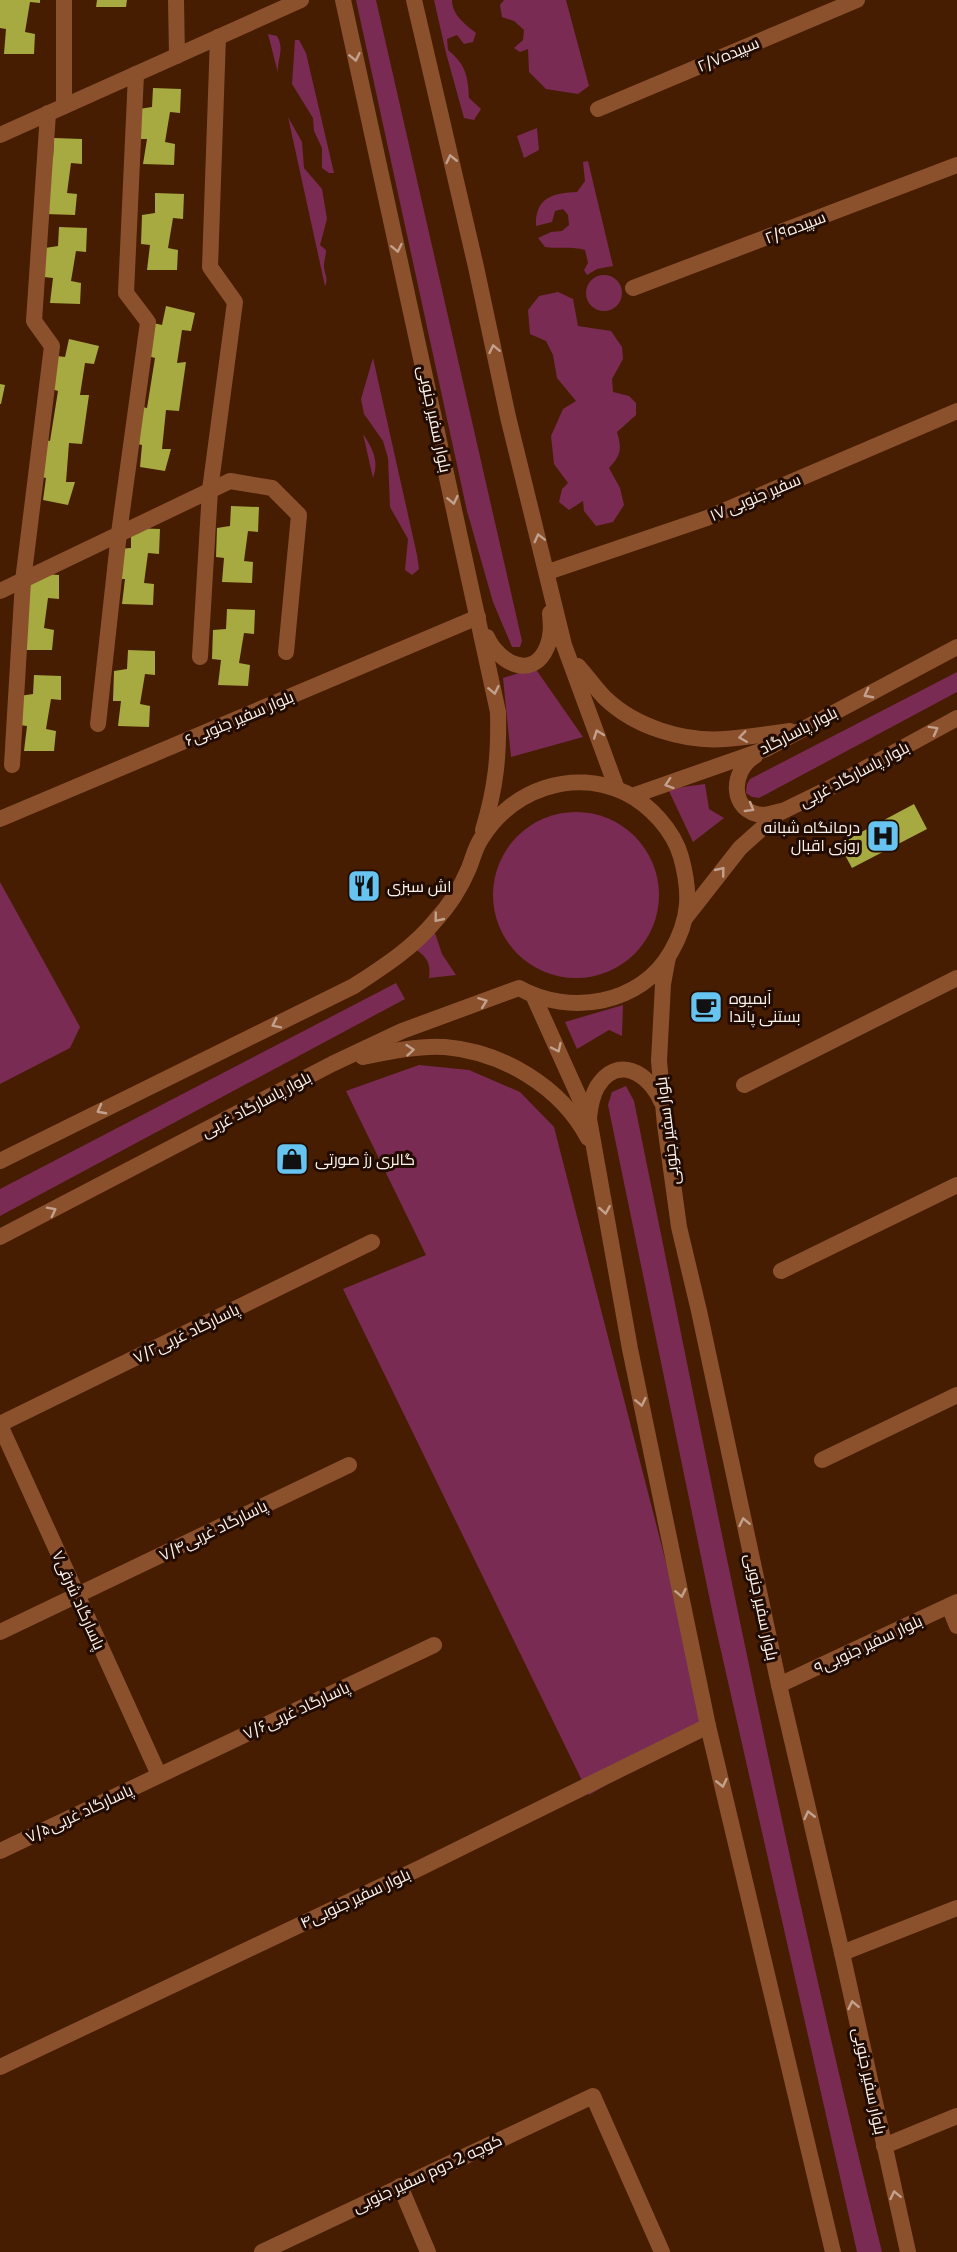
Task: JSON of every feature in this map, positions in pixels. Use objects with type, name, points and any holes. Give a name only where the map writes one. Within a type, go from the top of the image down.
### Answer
[{"type":"street","points":[[64,0],[64,106]]},
{"type":"street","points":[[176,0],[177,56]]},
{"type":"street","points":[[0,135],[301,0]]},
{"type":"street","name":"بلوار سفیر جنوبی","points":[[343,0],[498,712],[499,749],[496,783],[481,839]]},
{"type":"street","points":[[414,0],[508,417],[548,572],[564,645],[625,792]]},
{"type":"street","name":"سپیده۲/۷","points":[[598,109],[857,0]]},
{"type":"street","points":[[200,657],[210,490],[235,302],[210,267],[218,37]]},
{"type":"street","points":[[98,724],[119,533],[148,322],[126,293],[136,74]]},
{"type":"street","points":[[12,765],[23,580],[52,346],[34,321],[48,114]]},
{"type":"street","name":"سپیده۲/۹","points":[[633,288],[957,165]]},
{"type":"street","name":"سفیر جنوبی ۱۷","points":[[548,572],[707,518],[957,411]]},
{"type":"street","points":[[0,591],[230,481],[272,488],[299,515],[286,652]]},
{"type":"street","points":[[478,617],[489,641],[497,654],[505,661],[516,665],[530,664],[540,658],[547,647],[550,635],[548,572]]},
{"type":"street","name":"بلوار سفیر جنوبی۶","points":[[0,819],[478,617]]},
{"type":"street","name":"بلوار پاسارگاد","points":[[625,792],[766,749],[957,647]]},
{"type":"street","points":[[569,656],[606,699],[635,719],[663,731],[692,738],[724,739],[801,730]]},
{"type":"street","name":"بلوار پاسارگاد غربی","points":[[686,917],[740,848],[779,813],[957,718]]},
{"type":"street","points":[[766,749],[746,761],[738,774],[736,788],[741,803],[752,812],[764,815],[784,810]]},
{"type":"street","points":[[0,1161],[354,986],[390,962],[435,922],[456,893],[481,839],[496,818],[516,801],[540,789],[574,782],[592,783],[625,792],[659,818],[679,848],[688,882],[686,917],[679,938],[668,956],[648,978],[622,994],[593,1003],[562,1003],[526,991]]},
{"type":"street","name":"بلوار سفیر جنوبی","points":[[668,956],[663,984],[659,1061],[679,1227],[699,1311],[778,1685],[842,1953],[908,2252]]},
{"type":"street","points":[[744,1085],[957,978]]},
{"type":"street","points":[[526,991],[589,1119],[630,1349],[708,1726],[832,2252]]},
{"type":"street","name":"بلوار پاسارگاد غربی","points":[[0,1238],[332,1064],[402,1031],[526,991]]},
{"type":"street","points":[[332,1064],[386,1052],[444,1047],[497,1060],[525,1073],[544,1086],[582,1126],[595,1152]]},
{"type":"street","points":[[589,1119],[591,1102],[597,1087],[606,1076],[617,1069],[628,1069],[648,1081],[657,1091],[663,1104]]},
{"type":"street","points":[[781,1271],[957,1185]]},
{"type":"street","name":"پاسارگاد غربی۷/۲","points":[[0,1425],[372,1242]]},
{"type":"street","points":[[822,1460],[957,1395]]},
{"type":"street","name":"پاسارگاد شرقی۷","points":[[0,1425],[159,1776]]},
{"type":"street","name":"پاسارگاد غربی۷/۴","points":[[0,1632],[349,1465]]},
{"type":"street","points":[[953,1604],[957,1626]]},
{"type":"street","name":"بلوار سفیر جنوبی۹","points":[[778,1685],[953,1604]]},
{"type":"street","name":"پاسارگاد غربی۷/۶","points":[[159,1776],[434,1645]]},
{"type":"street","name":"بلوار سفیر جنوبی۴","points":[[0,2067],[420,1868],[708,1726]]},
{"type":"street","name":"پاسارگاد غربی۷/۵","points":[[0,1851],[159,1776]]},
{"type":"street","points":[[842,1953],[957,1908]]},
{"type":"street","name":"کوچه 2 دوم سفیر جنوبی","points":[[262,2252],[593,2096],[662,2252]]},
{"type":"street","points":[[884,2146],[957,2116]]},
{"type":"street","points":[[400,2186],[428,2252]]},
{"type":"shaded area","points":[[356,0],[376,0],[522,641],[520,647],[512,647],[493,602],[467,511]]},
{"type":"shaded area","points":[[434,0],[452,0],[457,15],[476,33],[473,42],[464,44],[457,35],[447,39],[448,50],[465,71],[469,98],[481,109],[474,120],[464,118]]},
{"type":"shaded area","points":[[504,0],[566,0],[589,86],[578,94],[546,89],[529,72],[528,49],[520,52],[514,48],[523,40],[524,30],[514,21],[502,17],[500,5]]},
{"type":"shaded area","points":[[268,34],[277,36],[279,41],[281,50],[278,73]]},
{"type":"shaded area","points":[[295,40],[299,40],[306,53],[334,173],[329,173],[322,168],[322,148],[314,131],[313,118],[292,84]]},
{"type":"shaded area","points":[[288,117],[302,142],[304,168],[322,189],[327,219],[320,245],[326,250],[325,286]]},
{"type":"shaded area","points":[[537,128],[539,150],[524,158],[517,136]]},
{"type":"shaded area","points":[[588,161],[613,266],[597,269],[587,275],[584,270],[588,263],[585,250],[545,247],[538,238],[551,232],[562,231],[569,225],[568,215],[563,209],[555,211],[552,222],[536,226],[536,217],[538,209],[547,199],[560,194],[577,192],[585,181],[583,162]]},
{"type":"shaded area","points":[[604,275],[617,280],[622,293],[617,306],[604,311],[591,306],[586,293],[591,280]]},
{"type":"shaded area","points":[[558,292],[573,299],[578,326],[611,331],[622,347],[623,359],[612,379],[613,392],[629,396],[636,403],[636,415],[617,432],[620,443],[619,452],[609,468],[620,488],[624,505],[613,522],[596,526],[584,511],[583,501],[569,510],[559,502],[562,489],[568,483],[554,464],[551,436],[563,409],[576,401],[557,378],[553,355],[546,341],[530,334],[528,310],[539,296]]},
{"type":"shaded area","points":[[373,358],[417,555],[419,569],[412,575],[405,570],[408,539],[390,507],[388,458],[383,441],[364,414],[361,399]]},
{"type":"shaded area","points":[[363,434],[374,455],[373,478]]},
{"type":"shaded area","points":[[535,668],[583,737],[511,757],[503,678]]},
{"type":"shaded area","points":[[957,672],[957,692],[759,798],[746,793],[750,779]]},
{"type":"shaded area","points":[[705,784],[709,809],[724,818],[693,842],[668,789]]},
{"type":"shaded area","points":[[576,812],[592,813],[608,818],[635,836],[653,863],[658,879],[658,911],[653,927],[635,954],[608,972],[592,977],[576,978],[560,977],[544,972],[517,954],[499,927],[494,911],[493,895],[494,879],[499,863],[517,836],[544,818],[560,813]]},
{"type":"shaded area","points":[[0,882],[80,1027],[70,1048],[0,1084]]},
{"type":"shaded area","points":[[435,933],[442,954],[456,975],[429,978],[427,961],[415,949]]},
{"type":"shaded area","points":[[396,983],[405,999],[0,1216],[0,1189]]},
{"type":"shaded area","points":[[623,1005],[622,1036],[609,1030],[577,1049],[565,1022]]},
{"type":"shaded area","points":[[419,1065],[469,1070],[520,1092],[554,1127],[708,1726],[589,1795],[343,1289],[426,1255],[346,1091]]},
{"type":"shaded area","points":[[626,1086],[634,1101],[782,1822],[882,2252],[857,2252],[714,1620],[608,1105],[612,1092]]},
{"type":"building","points":[[0,0],[40,0],[40,3],[30,2],[25,32],[35,34],[34,54],[4,54],[6,29],[0,28]]},
{"type":"building","points":[[97,0],[127,0],[126,7],[96,7]]},
{"type":"building","points":[[153,88],[181,89],[180,113],[170,112],[165,142],[175,144],[174,165],[143,164],[147,139],[138,139],[139,109],[152,107]]},
{"type":"building","points":[[54,138],[82,139],[82,164],[71,163],[67,193],[77,194],[75,215],[45,214],[40,159],[53,158]]},
{"type":"building","points":[[155,193],[184,194],[183,219],[173,218],[168,248],[178,250],[177,270],[147,270],[150,245],[141,244],[142,215],[155,213]]},
{"type":"building","points":[[59,227],[87,228],[86,252],[76,251],[71,281],[81,283],[80,304],[50,303],[53,278],[44,277],[45,248],[58,246]]},
{"type":"building","points":[[166,306],[195,313],[191,331],[182,330],[177,363],[186,362],[179,411],[166,410],[162,449],[171,449],[165,471],[140,467],[142,445],[133,443],[138,406],[147,408],[155,358],[144,355],[153,323],[162,325]]},
{"type":"building","points":[[69,339],[99,346],[94,364],[85,363],[80,395],[89,395],[82,444],[69,443],[66,482],[75,482],[68,505],[43,500],[46,478],[36,476],[41,439],[50,441],[58,391],[48,388],[57,356],[65,357]]},
{"type":"building","points":[[0,384],[5,385],[1,404],[0,404]]},
{"type":"building","points":[[231,506],[259,507],[258,532],[248,531],[244,561],[253,562],[252,583],[222,582],[224,558],[216,557],[217,528],[230,526]]},
{"type":"building","points":[[131,528],[160,529],[159,554],[148,553],[144,583],[154,584],[153,605],[122,604],[125,579],[117,579],[117,549],[131,548]]},
{"type":"building","points":[[31,573],[59,575],[59,599],[48,598],[44,628],[54,630],[52,650],[22,650]]},
{"type":"building","points":[[227,609],[255,610],[254,634],[244,633],[239,663],[250,665],[248,686],[218,685],[221,660],[212,659],[213,630],[226,629]]},
{"type":"building","points":[[128,650],[155,651],[155,675],[145,674],[140,704],[150,706],[149,727],[118,726],[121,701],[113,701],[114,671],[127,669]]},
{"type":"building","points":[[34,675],[61,676],[61,700],[51,699],[46,729],[56,731],[54,751],[24,751],[27,726],[19,725],[19,696],[33,694]]},
{"type":"building","name":"درمانگاه شبانه روزی اقبال","points":[[914,804],[927,829],[852,868],[839,844]]},
{"type":"place","name":"درمانگاه شبانه روزی اقبال","points":[[883,836]]},
{"type":"place","name":"اش سبزی","points":[[364,886]]},
{"type":"place","name":"آبمیوه بستنی پاندا","points":[[706,1007]]},
{"type":"place","name":"گالری رژ صورتی","points":[[292,1159]]}]
